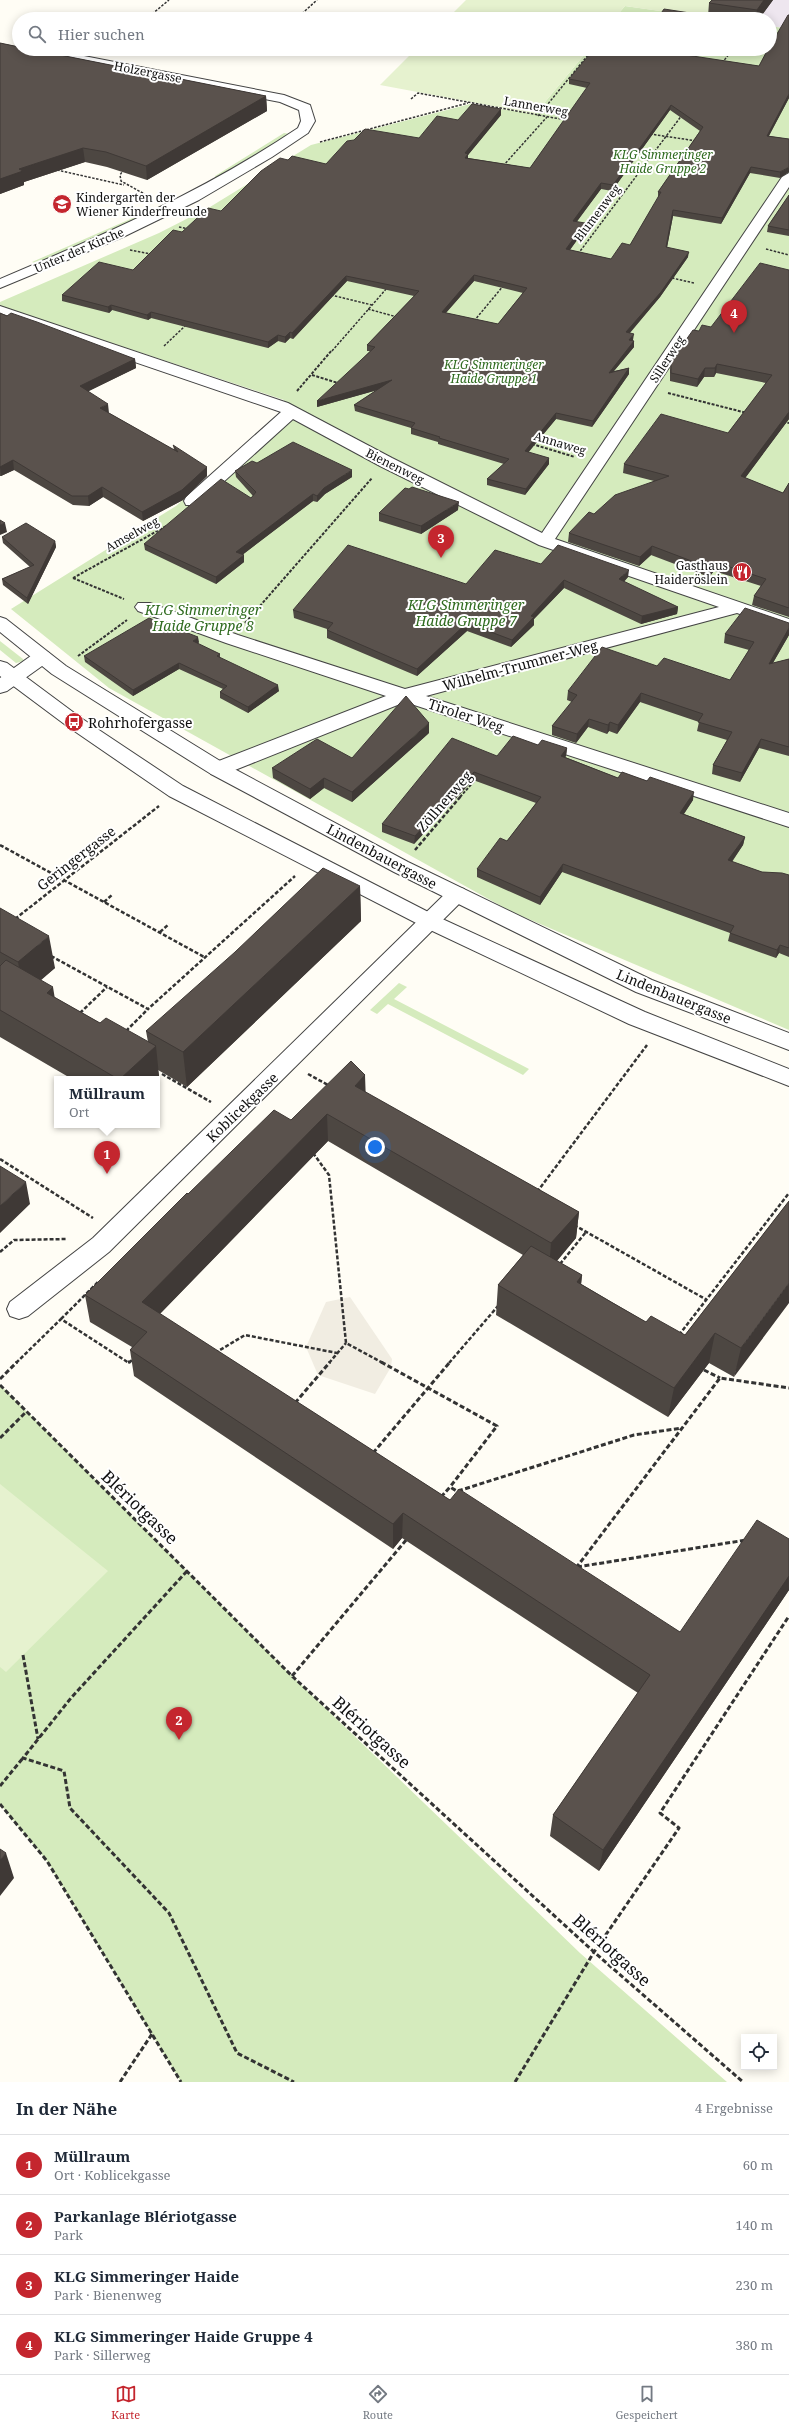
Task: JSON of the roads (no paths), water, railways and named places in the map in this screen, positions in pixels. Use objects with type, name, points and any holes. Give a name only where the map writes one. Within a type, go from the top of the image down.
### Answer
[{"type":"street","name":"Holzergasse","points":[[64,56],[266,96]]},
{"type":"street","points":[[266,96],[284,99],[305,108],[308,121],[289,120],[288,111],[266,96]]},
{"type":"street","name":"Unter der Kirche","points":[[0,271],[122,221],[160,202],[204,179],[269,139],[289,120]]},
{"type":"street","name":"Unter der Kirche","points":[[0,284],[150,220],[218,184],[284,144],[303,130],[308,121]]},
{"type":"street","name":"Sillerweg","points":[[546,541],[789,177]]},
{"type":"street","points":[[204,179],[218,184]]},
{"type":"street","name":"Bienenweg","points":[[0,311],[287,409],[386,462],[546,541],[735,608],[789,625]]},
{"type":"street","points":[[192,501],[287,409]]},
{"type":"street","name":"Tiroler Weg","points":[[144,607],[232,639],[789,820]]},
{"type":"street","name":"Wilhelm-Trummer-Weg","points":[[218,769],[405,695],[735,608]]},
{"type":"street","name":"Lindenbauergasse","points":[[0,623],[59,670],[218,769],[401,867],[644,986],[789,1042]]},
{"type":"street","points":[[42,657],[4,677],[176,791],[431,922],[637,1018],[789,1078]]},
{"type":"street","name":"Koblicekgasse","points":[[19,1309],[101,1245],[431,922],[457,894]]},
{"type":"place","name":"Kindergarten der Wiener Kinderfreunde","points":[[62,204]]},
{"type":"place","name":"KLG Simmeringer Haide Gruppe 4","points":[[734,333]]},
{"type":"place","name":"KLG Simmeringer Haide","points":[[441,558]]},
{"type":"place","name":"Gasthaus Haideröslein","points":[[742,572]]},
{"type":"place","name":"Rohrhofergasse","points":[[74,722]]},
{"type":"place","name":"Müllraum","points":[[107,1174]]},
{"type":"place","name":"Parkanlage Blériotgasse","points":[[179,1740]]},
{"type":"park label","name":"KLG Simmeringer Haide Gruppe 2","points":[[663,161]]},
{"type":"park label","name":"KLG Simmeringer Haide Gruppe 1","points":[[494,371]]},
{"type":"park label","name":"KLG Simmeringer Haide Gruppe 7","points":[[466,612]]},
{"type":"park label","name":"KLG Simmeringer Haide Gruppe 8","points":[[203,618]]}]
